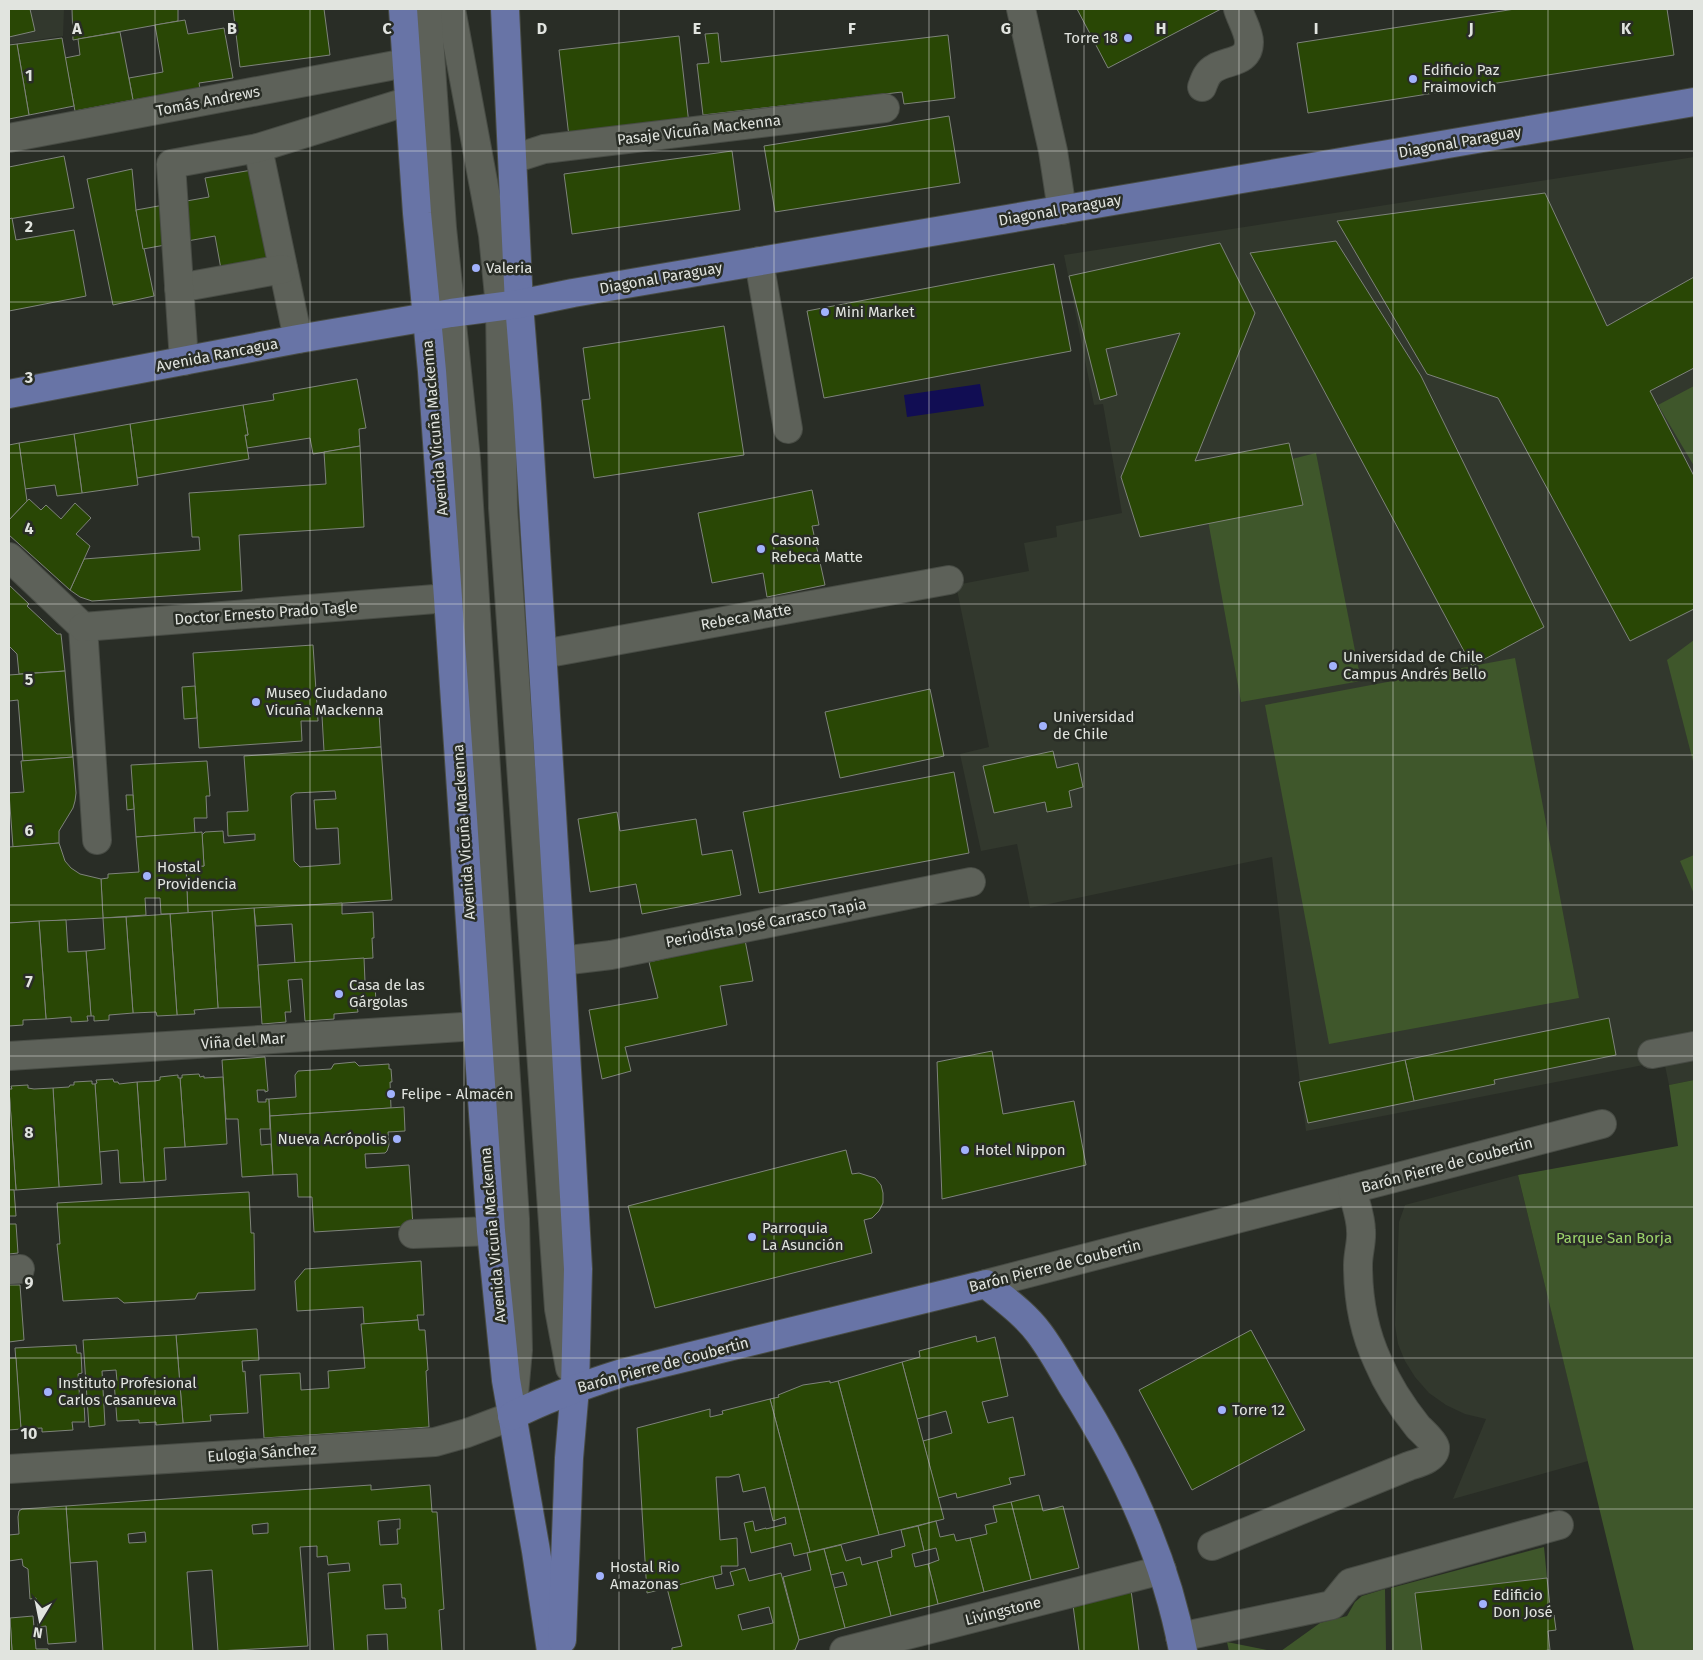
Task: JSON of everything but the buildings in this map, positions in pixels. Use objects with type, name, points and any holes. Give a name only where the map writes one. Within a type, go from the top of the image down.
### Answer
[{"type":"main road","name":"Avenida Vicuña Mackenna","points":[[403,9],[409,101],[438,315],[448,598],[491,1231],[503,1355],[551,1651]]},
{"type":"main road","points":[[506,9],[513,159],[510,305],[527,404],[562,961],[578,1269],[575,1388],[569,1467],[562,1651]]},
{"type":"main road","name":"Diagonal Paraguay","points":[[438,315],[510,305],[1694,102]]},
{"type":"main road","name":"Avenida Rancagua","points":[[9,394],[438,315]]},
{"type":"main road","points":[[986,1284],[1038,1332],[1114,1455],[1137,1503],[1162,1570],[1182,1644]]},
{"type":"main road","name":"Barón Pierre de Coubertin","points":[[512,1416],[533,1405],[575,1388],[622,1373],[986,1284]]},
{"type":"street","points":[[427,9],[442,228],[438,315],[466,459],[516,1219],[518,1350],[512,1416]]},
{"type":"street","points":[[451,9],[493,235],[510,305],[503,508],[559,1309],[566,1355],[575,1388]]},
{"type":"street","points":[[1021,9],[1053,151],[1062,210]]},
{"type":"street","points":[[1202,87],[1206,74],[1214,68],[1240,59],[1248,52],[1249,41],[1238,9]]},
{"type":"street","name":"Tomás Andrews","points":[[9,138],[406,64]]},
{"type":"street","points":[[184,361],[171,164],[258,148],[409,101]]},
{"type":"street","name":"Pasaje Vicuña Mackenna","points":[[513,159],[544,149],[886,108]]},
{"type":"street","points":[[258,148],[298,340]]},
{"type":"street","points":[[759,261],[788,429]]},
{"type":"street","points":[[179,288],[283,269]]},
{"type":"street","points":[[9,557],[83,627],[97,840]]},
{"type":"street","name":"Rebeca Matte","points":[[543,654],[949,580]]},
{"type":"street","name":"Doctor Ernesto Prado Tagle","points":[[83,627],[448,598]]},
{"type":"street","name":"Periodista José Carrasco Tapia","points":[[562,961],[611,954],[971,882]]},
{"type":"street","name":"Viña del Mar","points":[[9,1056],[478,1026]]},
{"type":"street","points":[[1652,1054],[1694,1046]]},
{"type":"street","name":"Barón Pierre de Coubertin","points":[[986,1284],[1602,1124]]},
{"type":"street","points":[[1212,1546],[1429,1458],[1434,1454],[1435,1447],[1433,1442],[1408,1414],[1391,1389],[1377,1361],[1367,1332],[1360,1298],[1358,1264],[1361,1230],[1352,1190]]},
{"type":"street","points":[[413,1234],[491,1231]]},
{"type":"street","name":"Eulogia Sánchez","points":[[9,1469],[435,1442],[467,1433],[512,1416]]},
{"type":"street","points":[[1182,1644],[1332,1605],[1350,1583],[1559,1525]]},
{"type":"street","name":"Livingstone","points":[[844,1651],[1162,1570]]},
{"type":"shaded area","points":[[9,9],[64,9],[63,36],[9,44]]},
{"type":"shaded area","name":"Universidad de Chile Campus Andrés Bello","points":[[1694,157],[1694,1080],[1669,1085],[1664,1061],[1306,1131],[1272,857],[1030,908],[1017,844],[981,851],[960,754],[989,747],[956,585],[1029,571],[1024,543],[1057,537],[1056,526],[1122,513],[1103,404],[1094,405],[1064,255]]},
{"type":"shaded area","points":[[980,384],[984,406],[907,417],[904,395]]},
{"type":"shaded area","points":[[1518,1175],[1588,1461],[1453,1499],[1486,1419],[1465,1414],[1446,1405],[1429,1393],[1415,1377],[1405,1361],[1398,1344],[1395,1325],[1399,1222],[1405,1205]]},
{"type":"green space","points":[[1694,386],[1694,466],[1658,405]]},
{"type":"green space","points":[[1316,453],[1361,681],[1241,702],[1201,482]]},
{"type":"green space","points":[[1694,640],[1694,765],[1667,660]]},
{"type":"green space","points":[[1515,658],[1579,998],[1329,1044],[1265,705]]},
{"type":"green space","points":[[1694,855],[1694,894],[1680,861]]},
{"type":"green space","name":"Parque San Borja","points":[[1694,1080],[1694,1651],[1634,1651],[1518,1175],[1678,1146],[1669,1085]]},
{"type":"green space","points":[[1544,1547],[1547,1578],[1415,1593],[1422,1651],[1392,1651],[1391,1588]]},
{"type":"green space","points":[[1385,1589],[1386,1651],[1281,1651],[1320,1623],[1347,1616],[1355,1602],[1362,1596]]},
{"type":"green space","points":[[1227,1642],[1272,1651],[1229,1651]]},
{"type":"place","name":"Torre 18","points":[[1128,38]]},
{"type":"place","name":"Edificio Paz Fraimovich","points":[[1413,79]]},
{"type":"place","name":"Valeria","points":[[476,268]]},
{"type":"place","name":"Mini Market","points":[[825,312]]},
{"type":"place","name":"Casona Rebeca Matte","points":[[761,549]]},
{"type":"place","name":"Universidad de Chile Campus Andrés Bello","points":[[1333,666]]},
{"type":"place","name":"Museo Ciudadano Vicuña Mackenna","points":[[256,702]]},
{"type":"place","name":"Universidad de Chile","points":[[1043,726]]},
{"type":"place","name":"Hostal Providencia","points":[[147,876]]},
{"type":"place","name":"Casa de las Gárgolas","points":[[339,994]]},
{"type":"place","name":"Felipe - Almacén","points":[[391,1094]]},
{"type":"place","name":"Nueva Acrópolis","points":[[397,1139]]},
{"type":"place","name":"Hotel Nippon","points":[[965,1150]]},
{"type":"place","name":"Parroquia La Asunción","points":[[752,1237]]},
{"type":"place","name":"Instituto Profesional Carlos Casanueva","points":[[48,1392]]},
{"type":"place","name":"Torre 12","points":[[1222,1410]]},
{"type":"place","name":"Hostal Rio Amazonas","points":[[600,1576]]},
{"type":"place","name":"Edificio Don José","points":[[1483,1604]]}]
